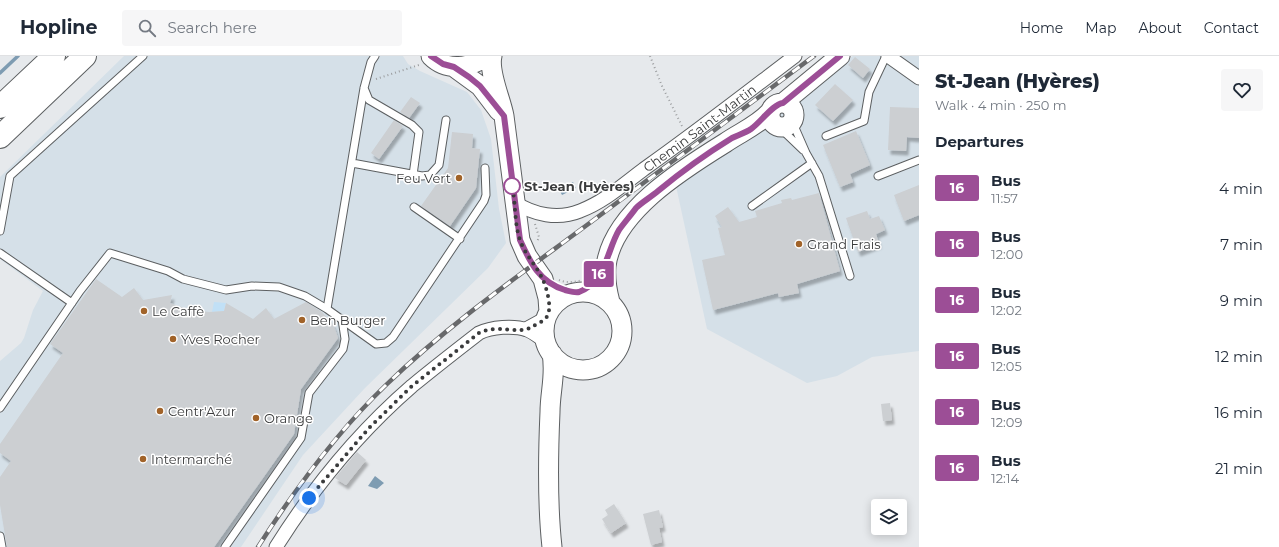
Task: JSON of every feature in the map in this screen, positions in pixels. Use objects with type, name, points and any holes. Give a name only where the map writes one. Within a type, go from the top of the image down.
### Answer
[{"type":"highway","points":[[0,107],[54,56]]},
{"type":"highway","points":[[0,137],[85,56]]},
{"type":"main road","points":[[427,60],[454,67],[477,63],[487,56]]},
{"type":"main road","points":[[492,56],[491,61],[493,78],[501,99],[504,116],[520,240],[527,256],[548,278],[561,288],[577,292],[596,294],[610,302],[617,311],[621,320],[622,331],[620,342],[616,351],[601,365],[580,370],[570,376],[559,392],[549,423]]},
{"type":"main road","points":[[548,315],[560,299],[577,292],[601,272],[619,230],[637,208],[668,182],[713,150],[734,137],[782,117],[805,84],[840,56]]},
{"type":"main road","points":[[454,67],[480,86],[504,116]]},
{"type":"main road","points":[[601,272],[606,280],[610,302]]},
{"type":"main road","points":[[548,278],[548,315],[544,334],[554,371],[549,423],[549,514],[552,547]]},
{"type":"main road","points":[[549,348],[562,364],[580,370]]},
{"type":"street","name":"Chemin Saint-Martin","points":[[514,202],[532,212],[551,216],[580,211],[606,196],[688,138],[795,56]]},
{"type":"street","points":[[887,56],[919,78]]},
{"type":"street","points":[[276,547],[300,509],[346,453],[412,386],[479,333],[488,329],[526,329],[548,315]]},
{"type":"street","points":[[526,329],[549,348]]},
{"type":"lane","points":[[0,231],[10,176],[143,56]]},
{"type":"lane","points":[[327,309],[364,88],[370,62],[375,56]]},
{"type":"lane","points":[[826,136],[864,121],[869,92],[887,56]]},
{"type":"lane","points":[[364,88],[369,100],[412,125],[419,132],[413,175]]},
{"type":"lane","points":[[782,117],[806,153],[819,176],[850,276]]},
{"type":"lane","points":[[782,117],[806,153]]},
{"type":"lane","points":[[352,163],[413,175],[430,175],[439,165],[446,120]]},
{"type":"lane","points":[[878,176],[919,160]]},
{"type":"lane","points":[[752,206],[812,164]]},
{"type":"lane","points":[[0,408],[80,291],[110,253],[168,272],[183,280],[226,290],[252,286],[279,287],[305,296],[342,319],[376,344],[386,343],[393,336],[460,239],[484,201],[486,195],[485,168]]},
{"type":"lane","points":[[414,207],[460,239]]},
{"type":"lane","points":[[0,252],[72,303]]},
{"type":"lane","points":[[225,547],[301,438],[309,393],[343,349],[345,339],[342,319]]},
{"type":"lane","points":[[0,536],[2,547]]},
{"type":"path","points":[[650,56],[662,86],[688,138]]},
{"type":"path","points":[[367,77],[376,79],[427,60]]},
{"type":"path","points":[[532,212],[539,237],[535,245]]},
{"type":"path","points":[[548,278],[564,282],[576,282],[586,279],[592,273],[601,272]]},
{"type":"shaded area","points":[[124,56],[403,56],[408,64],[420,71],[467,92],[481,110],[491,139],[499,209],[506,243],[488,268],[365,388],[303,455],[241,547],[0,547],[0,361],[21,343],[33,310],[43,291],[0,259],[0,177]]},
{"type":"shaded area","points":[[853,56],[919,56],[919,351],[872,357],[837,376],[807,383],[707,329],[676,186]]},
{"type":"shaded area","points":[[573,182],[576,188],[562,195],[559,189]]},
{"type":"shaded area","points":[[214,302],[226,303],[224,311],[212,312]]},
{"type":"shaded area","points":[[375,476],[384,483],[377,489],[368,486]]},
{"type":"building","points":[[855,57],[870,69],[863,78],[848,65]]},
{"type":"building","points":[[835,84],[853,100],[833,121],[815,105]]},
{"type":"building","points":[[411,97],[420,103],[409,118],[400,112]]},
{"type":"building","points":[[890,107],[919,108],[919,138],[907,137],[906,151],[888,150]]},
{"type":"building","points":[[394,120],[403,126],[379,159],[371,153]]},
{"type":"building","points":[[856,131],[870,165],[850,174],[853,182],[840,187],[823,145]]},
{"type":"building","name":"Feu Vert","points":[[452,132],[473,134],[472,148],[480,149],[476,188],[450,226],[421,206],[448,168]]},
{"type":"building","points":[[919,185],[919,215],[904,221],[894,195]]},
{"type":"building","points":[[819,193],[840,271],[797,284],[799,293],[779,297],[778,293],[713,310],[702,260],[725,255],[718,228],[722,227],[715,216],[728,207],[739,222],[757,217],[755,211],[782,203],[781,200],[791,198],[792,200]]},
{"type":"building","points":[[867,211],[870,219],[879,216],[885,230],[876,234],[879,244],[858,252],[846,218]]},
{"type":"building","name":"Centr'Azur","points":[[96,279],[122,297],[134,288],[143,300],[172,295],[170,303],[187,309],[209,312],[224,311],[226,303],[253,319],[266,308],[274,319],[306,302],[322,312],[333,324],[338,338],[301,389],[294,434],[214,547],[7,547],[0,505],[0,477],[11,461],[0,453],[0,444],[63,353],[50,344]]},
{"type":"building","points":[[890,403],[892,420],[883,421],[881,404]]},
{"type":"building","points":[[357,452],[366,460],[346,485],[335,478]]},
{"type":"building","points":[[614,504],[626,523],[611,533],[602,519],[608,515],[605,510]]},
{"type":"building","points":[[659,510],[663,527],[659,528],[662,542],[651,545],[643,514]]},
{"type":"waterway","points":[[0,73],[18,56]]},
{"type":"railway","points":[[258,547],[287,504],[333,442],[368,403],[410,363],[486,300],[814,56]]},
{"type":"bus line","name":"16","points":[[431,56],[443,64],[454,67],[480,86],[504,116],[516,221],[520,240],[527,256],[543,279],[561,288],[580,292],[597,277],[606,266],[611,248],[619,230],[637,208],[668,182],[713,150],[749,130],[762,120],[775,105],[783,103],[840,56]]},
{"type":"place","name":"Feu Vert","points":[[459,178]]},
{"type":"place","name":"St-Jean (Hyères)","points":[[512,186]]},
{"type":"place","name":"Grand Frais","points":[[799,244]]},
{"type":"place","name":"Le Caffè","points":[[144,311]]},
{"type":"place","name":"Ben Burger","points":[[302,320]]},
{"type":"place","name":"Yves Rocher","points":[[173,339]]},
{"type":"place","name":"Centr'Azur","points":[[160,411]]},
{"type":"place","name":"Orange","points":[[256,418]]},
{"type":"place","name":"Intermarché","points":[[143,459]]},
{"type":"route","points":[[309,498],[346,453],[412,386],[479,333],[488,329],[497,328],[526,329],[546,318],[549,312],[548,298],[543,279],[527,256],[520,240],[512,186]]}]
